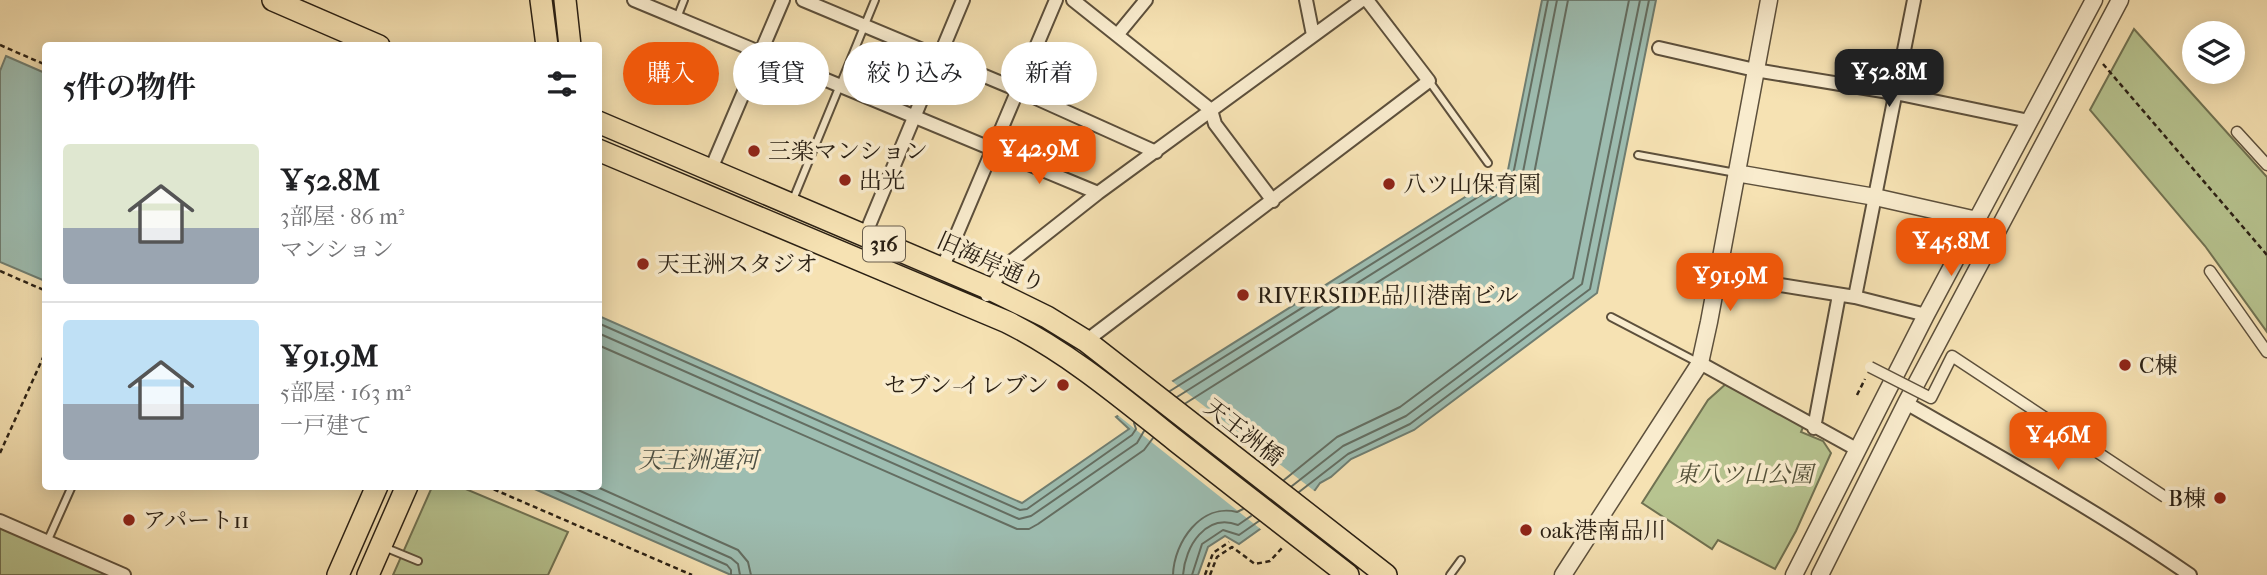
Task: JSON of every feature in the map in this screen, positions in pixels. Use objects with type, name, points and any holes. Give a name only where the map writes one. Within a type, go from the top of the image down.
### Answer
[{"type":"main road","points":[[273,0],[312,8],[372,42]]},
{"type":"main road","points":[[541,0],[546,42]]},
{"type":"main road","points":[[565,0],[570,42]]},
{"type":"main road","name":"旧海岸通り","points":[[602,124],[990,289],[1047,317],[1086,341],[1154,394]]},
{"type":"main road","name":"316","points":[[602,152],[980,311],[1044,342],[1134,407],[1348,575]]},
{"type":"main road","name":"天王洲橋","points":[[1154,394],[1386,575]]},
{"type":"main road","points":[[338,575],[375,490]]},
{"type":"main road","points":[[368,575],[405,490]]},
{"type":"street","points":[[634,0],[733,42]]},
{"type":"street","points":[[765,42],[783,0]]},
{"type":"street","points":[[803,0],[903,42]]},
{"type":"street","points":[[1038,42],[1056,0]]},
{"type":"street","points":[[1073,0],[1211,110],[1215,124],[1273,201]]},
{"type":"street","points":[[1118,34],[1146,0]]},
{"type":"street","points":[[1306,0],[1313,35]]},
{"type":"street","points":[[980,311],[1003,268],[1098,193],[1364,0],[1429,81],[1086,341]]},
{"type":"street","points":[[1563,575],[1700,363],[1769,0]]},
{"type":"street","points":[[1855,297],[1914,0]]},
{"type":"street","points":[[1794,575],[1926,315],[2094,0]]},
{"type":"street","points":[[1820,575],[1906,402],[2120,0]]},
{"type":"street","points":[[944,42],[958,1]]},
{"type":"street","points":[[1659,47],[1755,70],[1895,93],[2029,121]]},
{"type":"street","points":[[829,81],[1098,193]]},
{"type":"street","points":[[711,169],[738,105]]},
{"type":"street","points":[[865,235],[919,105]]},
{"type":"street","points":[[942,269],[1012,105]]},
{"type":"street","points":[[1051,105],[1156,152]]},
{"type":"street","points":[[2237,132],[2267,165]]},
{"type":"street","points":[[1736,173],[1875,197],[1977,220]]},
{"type":"street","points":[[2210,271],[2267,351]]},
{"type":"street","points":[[1718,275],[1855,297],[1926,315]]},
{"type":"street","points":[[1814,428],[1839,295]]},
{"type":"street","points":[[1870,367],[1931,398],[1952,356],[2165,497]]},
{"type":"street","points":[[1700,363],[1858,450]]},
{"type":"street","points":[[1906,402],[2133,537],[2190,575]]},
{"type":"street","points":[[0,521],[124,575]]},
{"type":"lane","points":[[677,18],[684,0]]},
{"type":"lane","points":[[792,204],[875,0]]},
{"type":"lane","points":[[1429,81],[1489,163]]},
{"type":"lane","points":[[1638,155],[1736,173]]},
{"type":"lane","points":[[1611,317],[1700,363]]},
{"type":"lane","points":[[47,542],[70,490]]},
{"type":"lane","points":[[382,546],[418,561]]},
{"type":"lane","points":[[1450,575],[1461,560]]},
{"type":"path","points":[[0,45],[42,63]]},
{"type":"path","points":[[2103,64],[2267,255]]},
{"type":"path","points":[[0,271],[42,289]]},
{"type":"path","points":[[0,453],[42,360]]},
{"type":"path","points":[[1857,396],[1870,367]]},
{"type":"path","points":[[495,490],[692,575]]},
{"type":"path","points":[[1205,575],[1213,553],[1229,542]]},
{"type":"path","points":[[1210,575],[1217,557],[1232,547],[1255,564],[1270,561],[1282,547]]},
{"type":"green space","points":[[2134,29],[2267,177],[2267,332],[2205,246],[2090,110]]},
{"type":"green space","name":"東八ツ山公園","points":[[1728,382],[1804,425],[1801,432],[1823,441],[1831,453],[1796,531],[1775,569],[1718,540],[1712,549],[1642,503],[1708,400]]},
{"type":"green space","points":[[431,490],[468,490],[568,532],[548,575],[393,575]]},
{"type":"green space","points":[[0,521],[124,575],[0,575]]},
{"type":"water","name":"天王洲運河","points":[[1542,0],[1656,0],[1597,293],[1414,430],[1351,459],[1315,490],[1239,544],[1225,536],[1208,547],[1198,575],[731,575],[537,490],[602,490],[602,317],[1022,503],[1129,429],[1116,417],[1508,170]]},
{"type":"water","points":[[6,56],[42,72],[42,280],[0,262],[0,71]]},
{"type":"pier","points":[[1169,379],[1317,493],[1263,531],[1115,413]]},
{"type":"place","name":"三楽マンション","points":[[754,151]]},
{"type":"place","name":"出光","points":[[845,180]]},
{"type":"place","name":"八ツ山保育園","points":[[1389,184]]},
{"type":"place","name":"天王洲スタジオ","points":[[643,264]]},
{"type":"place","name":"RIVERSIDE品川港南ビル","points":[[1243,295]]},
{"type":"place","name":"C棟","points":[[2125,365]]},
{"type":"place","name":"セブン-イレブン","points":[[1063,385]]},
{"type":"place","name":"B棟","points":[[2220,498]]},
{"type":"place","name":"アパート11","points":[[129,520]]},
{"type":"place","name":"oak港南品川","points":[[1526,530]]}]
